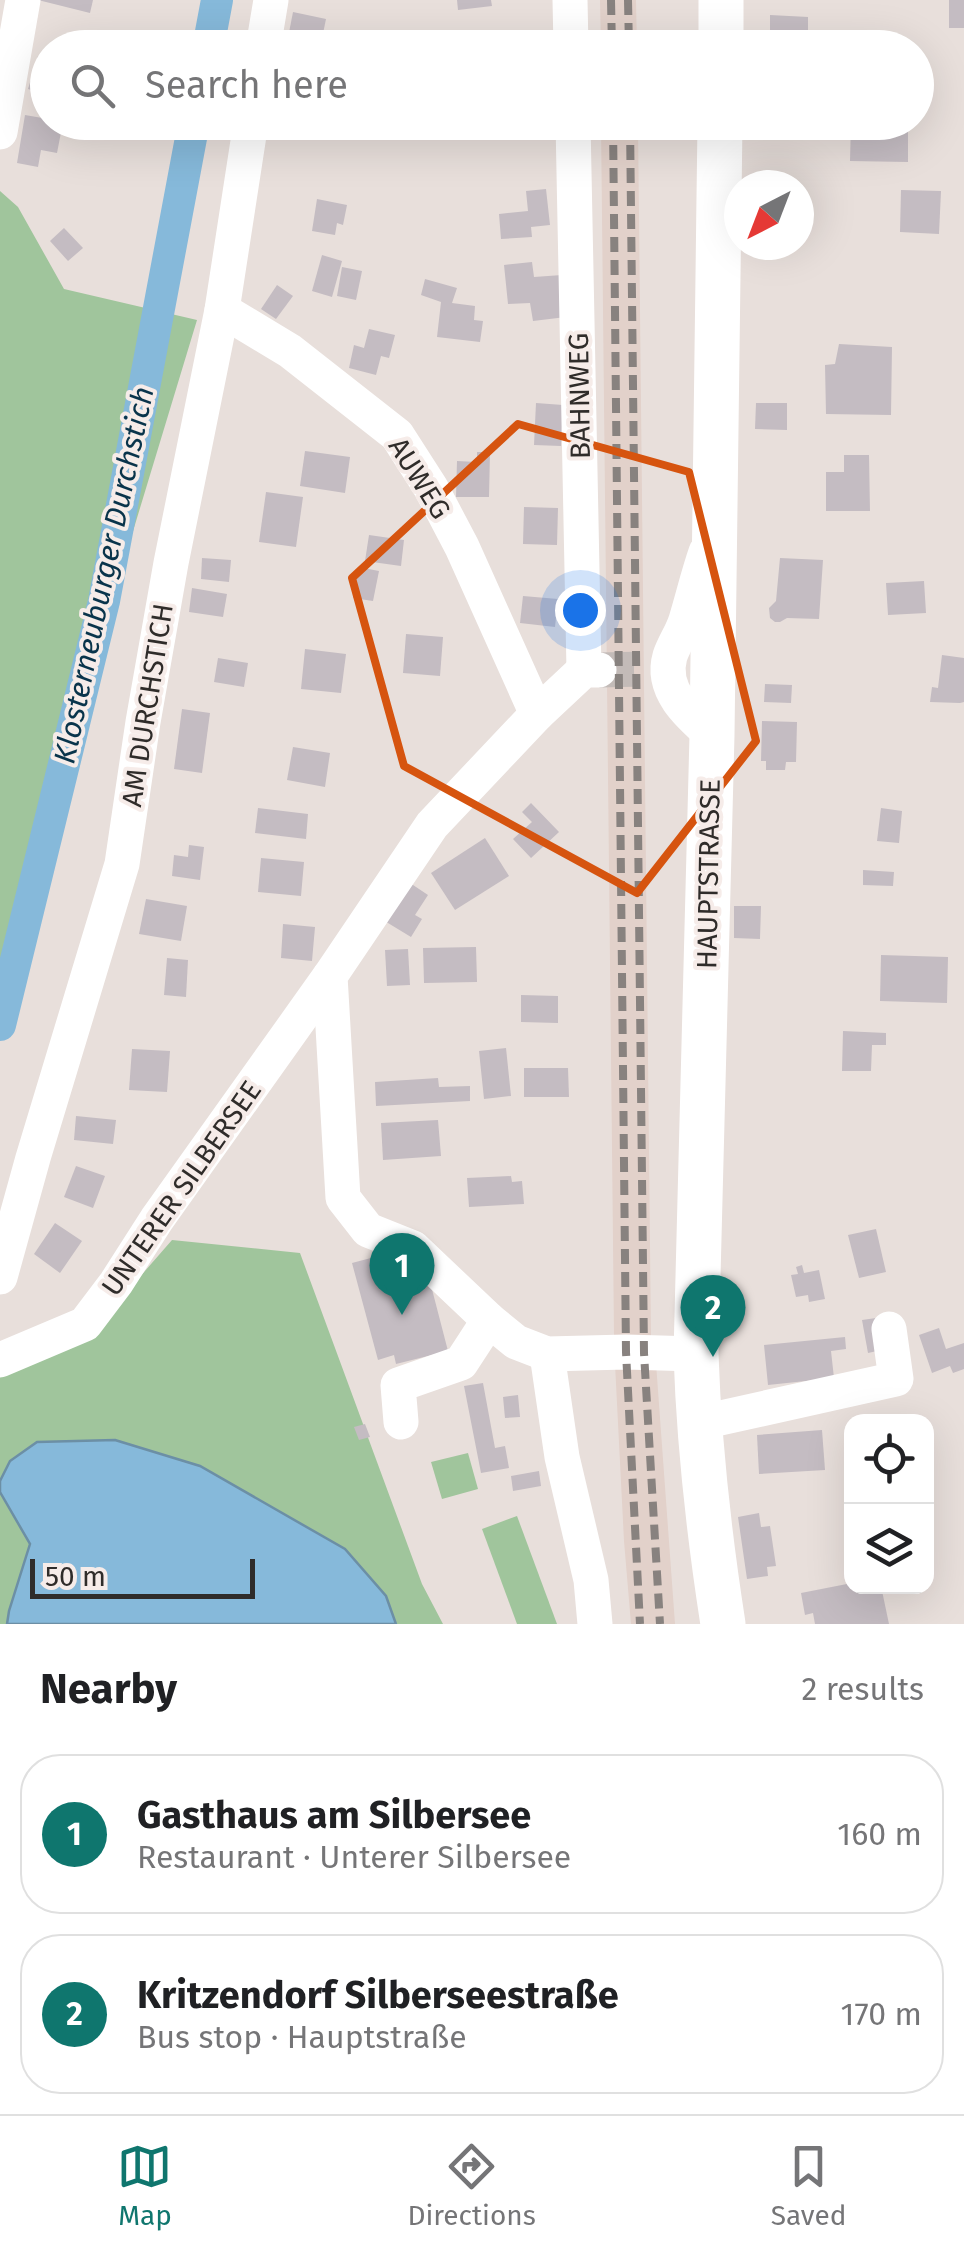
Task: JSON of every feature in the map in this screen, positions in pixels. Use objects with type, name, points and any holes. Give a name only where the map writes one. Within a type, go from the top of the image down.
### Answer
[{"type":"main road","points":[[721,0],[721,30]]},
{"type":"main road","name":"HAUPTSTRASSE","points":[[720,140],[712,735],[696,1354],[698,1423],[722,1624]]},
{"type":"street","points":[[0,132],[23,0]]},
{"type":"street","points":[[266,30],[270,0]]},
{"type":"street","points":[[570,0],[571,30]]},
{"type":"street","name":"AM DURCHSTICH","points":[[0,1277],[122,864],[143,722],[222,310],[248,140]]},
{"type":"street","name":"BAHNWEG","points":[[574,140],[592,670]]},
{"type":"street","name":"AUWEG","points":[[222,310],[290,352],[397,435],[462,547],[537,714]]},
{"type":"street","points":[[712,735],[675,697],[660,669],[670,658],[685,625],[694,585],[714,532]]},
{"type":"street","name":"UNTERER SILBERSEE","points":[[0,1360],[85,1324],[432,826],[537,714],[592,670]]},
{"type":"street","points":[[330,976],[343,1198],[368,1230],[413,1248],[516,1342],[547,1354],[696,1354]]},
{"type":"street","points":[[401,1422],[398,1384],[462,1363],[489,1320]]},
{"type":"street","points":[[698,1423],[896,1378],[889,1329]]},
{"type":"street","points":[[547,1354],[562,1457],[591,1580],[596,1624]]},
{"type":"highlighted area","points":[[518,424],[689,472],[756,741],[637,893],[404,766],[352,578]]},
{"type":"shaded area","points":[[600,0],[636,0],[637,30],[601,30]]},
{"type":"shaded area","points":[[601,140],[638,140],[651,1337],[614,1335]]},
{"type":"shaded area","points":[[656,1363],[675,1624],[631,1624],[615,1364]]},
{"type":"green space","points":[[0,191],[18,207],[64,289],[197,320],[0,970]]},
{"type":"green space","points":[[172,1240],[300,1253],[422,1584],[443,1624],[396,1624],[386,1596],[265,1505],[200,1466],[115,1440],[0,1481],[0,1375],[90,1334]]},
{"type":"green space","points":[[468,1453],[478,1489],[442,1499],[431,1462]]},
{"type":"green space","points":[[0,1492],[30,1544],[7,1624],[0,1624]]},
{"type":"green space","points":[[517,1516],[557,1624],[517,1624],[482,1529]]},
{"type":"water","points":[[115,1440],[200,1466],[345,1549],[386,1596],[396,1624],[7,1624],[30,1544],[0,1492],[0,1481],[10,1461],[37,1442]]},
{"type":"building","points":[[38,0],[93,0],[90,13]]},
{"type":"building","points":[[457,0],[491,0],[492,6],[458,10]]},
{"type":"building","points":[[949,0],[964,0],[964,28],[949,28]]},
{"type":"building","points":[[293,12],[326,19],[324,30],[290,30]]},
{"type":"building","points":[[770,15],[808,17],[808,30],[770,30]]},
{"type":"building","points":[[25,115],[30,116],[30,140],[60,140],[57,153],[41,150],[38,167],[17,163]]},
{"type":"building","points":[[851,140],[908,140],[908,162],[850,161]]},
{"type":"building","points":[[546,189],[550,225],[531,227],[532,237],[501,239],[499,214],[528,211],[526,191]]},
{"type":"building","points":[[901,190],[941,191],[939,234],[900,232]]},
{"type":"building","points":[[317,199],[347,205],[343,225],[337,223],[335,235],[312,231]]},
{"type":"building","points":[[64,228],[83,248],[68,261],[50,241]]},
{"type":"building","points":[[322,255],[342,261],[332,297],[312,291]]},
{"type":"building","points":[[532,262],[534,277],[562,275],[566,317],[533,321],[530,303],[508,304],[504,265]]},
{"type":"building","points":[[342,267],[362,271],[356,300],[337,296]]},
{"type":"building","points":[[425,279],[457,288],[452,303],[475,306],[474,320],[483,321],[480,342],[437,337],[441,302],[421,295]]},
{"type":"building","points":[[277,285],[293,296],[276,319],[261,309]]},
{"type":"building","points":[[369,329],[395,335],[389,358],[381,356],[376,375],[349,368],[354,345],[364,348]]},
{"type":"building","points":[[839,344],[892,347],[891,415],[826,414],[825,365],[835,364]]},
{"type":"building","points":[[536,403],[563,405],[561,446],[534,445]]},
{"type":"building","points":[[756,403],[787,403],[787,430],[755,429]]},
{"type":"building","points":[[305,451],[350,457],[345,493],[300,486]]},
{"type":"building","points":[[477,452],[490,452],[489,497],[456,497],[457,461],[477,462]]},
{"type":"building","points":[[844,455],[869,455],[870,511],[826,511],[826,472],[844,472]]},
{"type":"building","points":[[266,492],[303,497],[296,547],[259,542]]},
{"type":"building","points":[[524,507],[558,508],[557,545],[523,544]]},
{"type":"building","points":[[369,535],[404,540],[401,566],[365,561]]},
{"type":"building","points":[[202,558],[231,560],[229,582],[201,579]]},
{"type":"building","points":[[780,558],[823,560],[819,619],[787,618],[775,622],[770,618],[769,608],[776,601]]},
{"type":"building","points":[[358,567],[379,571],[373,601],[353,598]]},
{"type":"building","points":[[924,581],[926,613],[888,615],[886,583]]},
{"type":"building","points":[[192,588],[227,594],[223,617],[189,612]]},
{"type":"building","points":[[523,596],[558,599],[555,627],[520,623]]},
{"type":"building","points":[[406,634],[443,637],[440,676],[403,673]]},
{"type":"building","points":[[305,649],[346,654],[341,693],[301,689]]},
{"type":"building","points":[[942,655],[964,658],[964,702],[930,702],[932,687],[938,688]]},
{"type":"building","points":[[218,658],[248,663],[244,687],[214,682]]},
{"type":"building","points":[[765,684],[792,685],[791,703],[764,702]]},
{"type":"building","points":[[182,709],[210,713],[202,773],[174,769]]},
{"type":"building","points":[[762,721],[797,722],[796,762],[786,762],[785,770],[766,770],[766,761],[761,761]]},
{"type":"building","points":[[293,747],[330,753],[325,787],[287,780]]},
{"type":"building","points":[[531,803],[559,832],[531,858],[513,839],[532,822],[522,812]]},
{"type":"building","points":[[258,808],[308,814],[306,839],[255,833]]},
{"type":"building","points":[[881,808],[902,811],[899,843],[877,841]]},
{"type":"building","points":[[485,838],[509,876],[455,910],[431,873]]},
{"type":"building","points":[[189,845],[204,847],[200,880],[172,876],[174,855],[188,857]]},
{"type":"building","points":[[261,858],[304,862],[301,896],[258,892]]},
{"type":"building","points":[[863,870],[894,872],[893,886],[863,885]]},
{"type":"building","points":[[407,881],[428,895],[415,915],[422,919],[411,937],[383,920]]},
{"type":"building","points":[[146,899],[187,906],[181,941],[139,934]]},
{"type":"building","points":[[734,906],[761,906],[760,939],[734,938]]},
{"type":"building","points":[[283,924],[315,927],[312,961],[281,958]]},
{"type":"building","points":[[476,947],[477,982],[424,983],[423,948]]},
{"type":"building","points":[[408,949],[410,985],[387,986],[385,950]]},
{"type":"building","points":[[881,955],[948,957],[947,1003],[880,1001]]},
{"type":"building","points":[[167,958],[188,960],[186,997],[164,995]]},
{"type":"building","points":[[521,995],[558,996],[558,1023],[521,1022]]},
{"type":"building","points":[[843,1031],[886,1033],[886,1045],[872,1045],[871,1071],[842,1071]]},
{"type":"building","points":[[506,1048],[511,1096],[484,1099],[479,1051]]},
{"type":"building","points":[[132,1049],[170,1051],[167,1092],[129,1090]]},
{"type":"building","points":[[524,1068],[568,1068],[569,1097],[524,1097]]},
{"type":"building","points":[[438,1078],[439,1087],[470,1086],[470,1101],[376,1106],[375,1082]]},
{"type":"building","points":[[76,1116],[116,1120],[113,1144],[74,1140]]},
{"type":"building","points":[[438,1120],[441,1156],[383,1160],[381,1123]]},
{"type":"building","points":[[76,1166],[105,1176],[93,1208],[64,1197]]},
{"type":"building","points":[[511,1176],[512,1182],[522,1181],[524,1204],[469,1207],[467,1178]]},
{"type":"building","points":[[55,1223],[82,1241],[60,1273],[34,1254]]},
{"type":"building","points":[[876,1229],[886,1272],[859,1278],[848,1235]]},
{"type":"building","points":[[386,1254],[392,1279],[427,1270],[448,1351],[396,1364],[394,1355],[378,1360],[352,1263]]},
{"type":"building","points":[[802,1265],[804,1273],[819,1270],[825,1299],[809,1302],[808,1295],[796,1297],[791,1275],[798,1274],[796,1267]]},
{"type":"building","points":[[883,1317],[886,1349],[868,1353],[862,1320]]},
{"type":"building","points":[[939,1328],[946,1349],[964,1343],[964,1369],[953,1373],[950,1366],[932,1373],[919,1335]]},
{"type":"building","points":[[845,1337],[846,1349],[831,1351],[834,1378],[768,1385],[764,1345]]},
{"type":"building","points":[[483,1383],[495,1448],[505,1446],[509,1468],[481,1473],[464,1386]]},
{"type":"building","points":[[518,1395],[520,1417],[505,1418],[503,1397]]},
{"type":"building","points":[[365,1424],[370,1437],[359,1440],[354,1427]]},
{"type":"building","points":[[822,1430],[825,1470],[759,1474],[757,1435]]},
{"type":"building","points":[[539,1471],[541,1486],[513,1491],[511,1476]]},
{"type":"building","points":[[759,1513],[761,1527],[770,1526],[776,1566],[767,1567],[768,1576],[747,1579],[738,1517]]},
{"type":"building","points":[[844,1585],[844,1594],[883,1594],[889,1624],[815,1624],[813,1613],[805,1615],[801,1593]]},
{"type":"waterway","name":"Klosterneuburger Durchstich","points":[[211,30],[217,0]]},
{"type":"waterway","name":"Klosterneuburger Durchstich","points":[[0,1025],[104,601],[191,140]]},
{"type":"tunnel","points":[[599,670],[652,669]]},
{"type":"railway","points":[[611,0],[612,30]]},
{"type":"railway","points":[[628,0],[629,30]]},
{"type":"railway","points":[[613,140],[626,1352],[640,1624]]},
{"type":"railway","points":[[630,140],[644,1353],[660,1624]]},
{"type":"place","name":"Gasthaus am Silbersee","points":[[402,1315]]},
{"type":"place","name":"Kritzendorf Silberseestraße","points":[[713,1357]]}]
